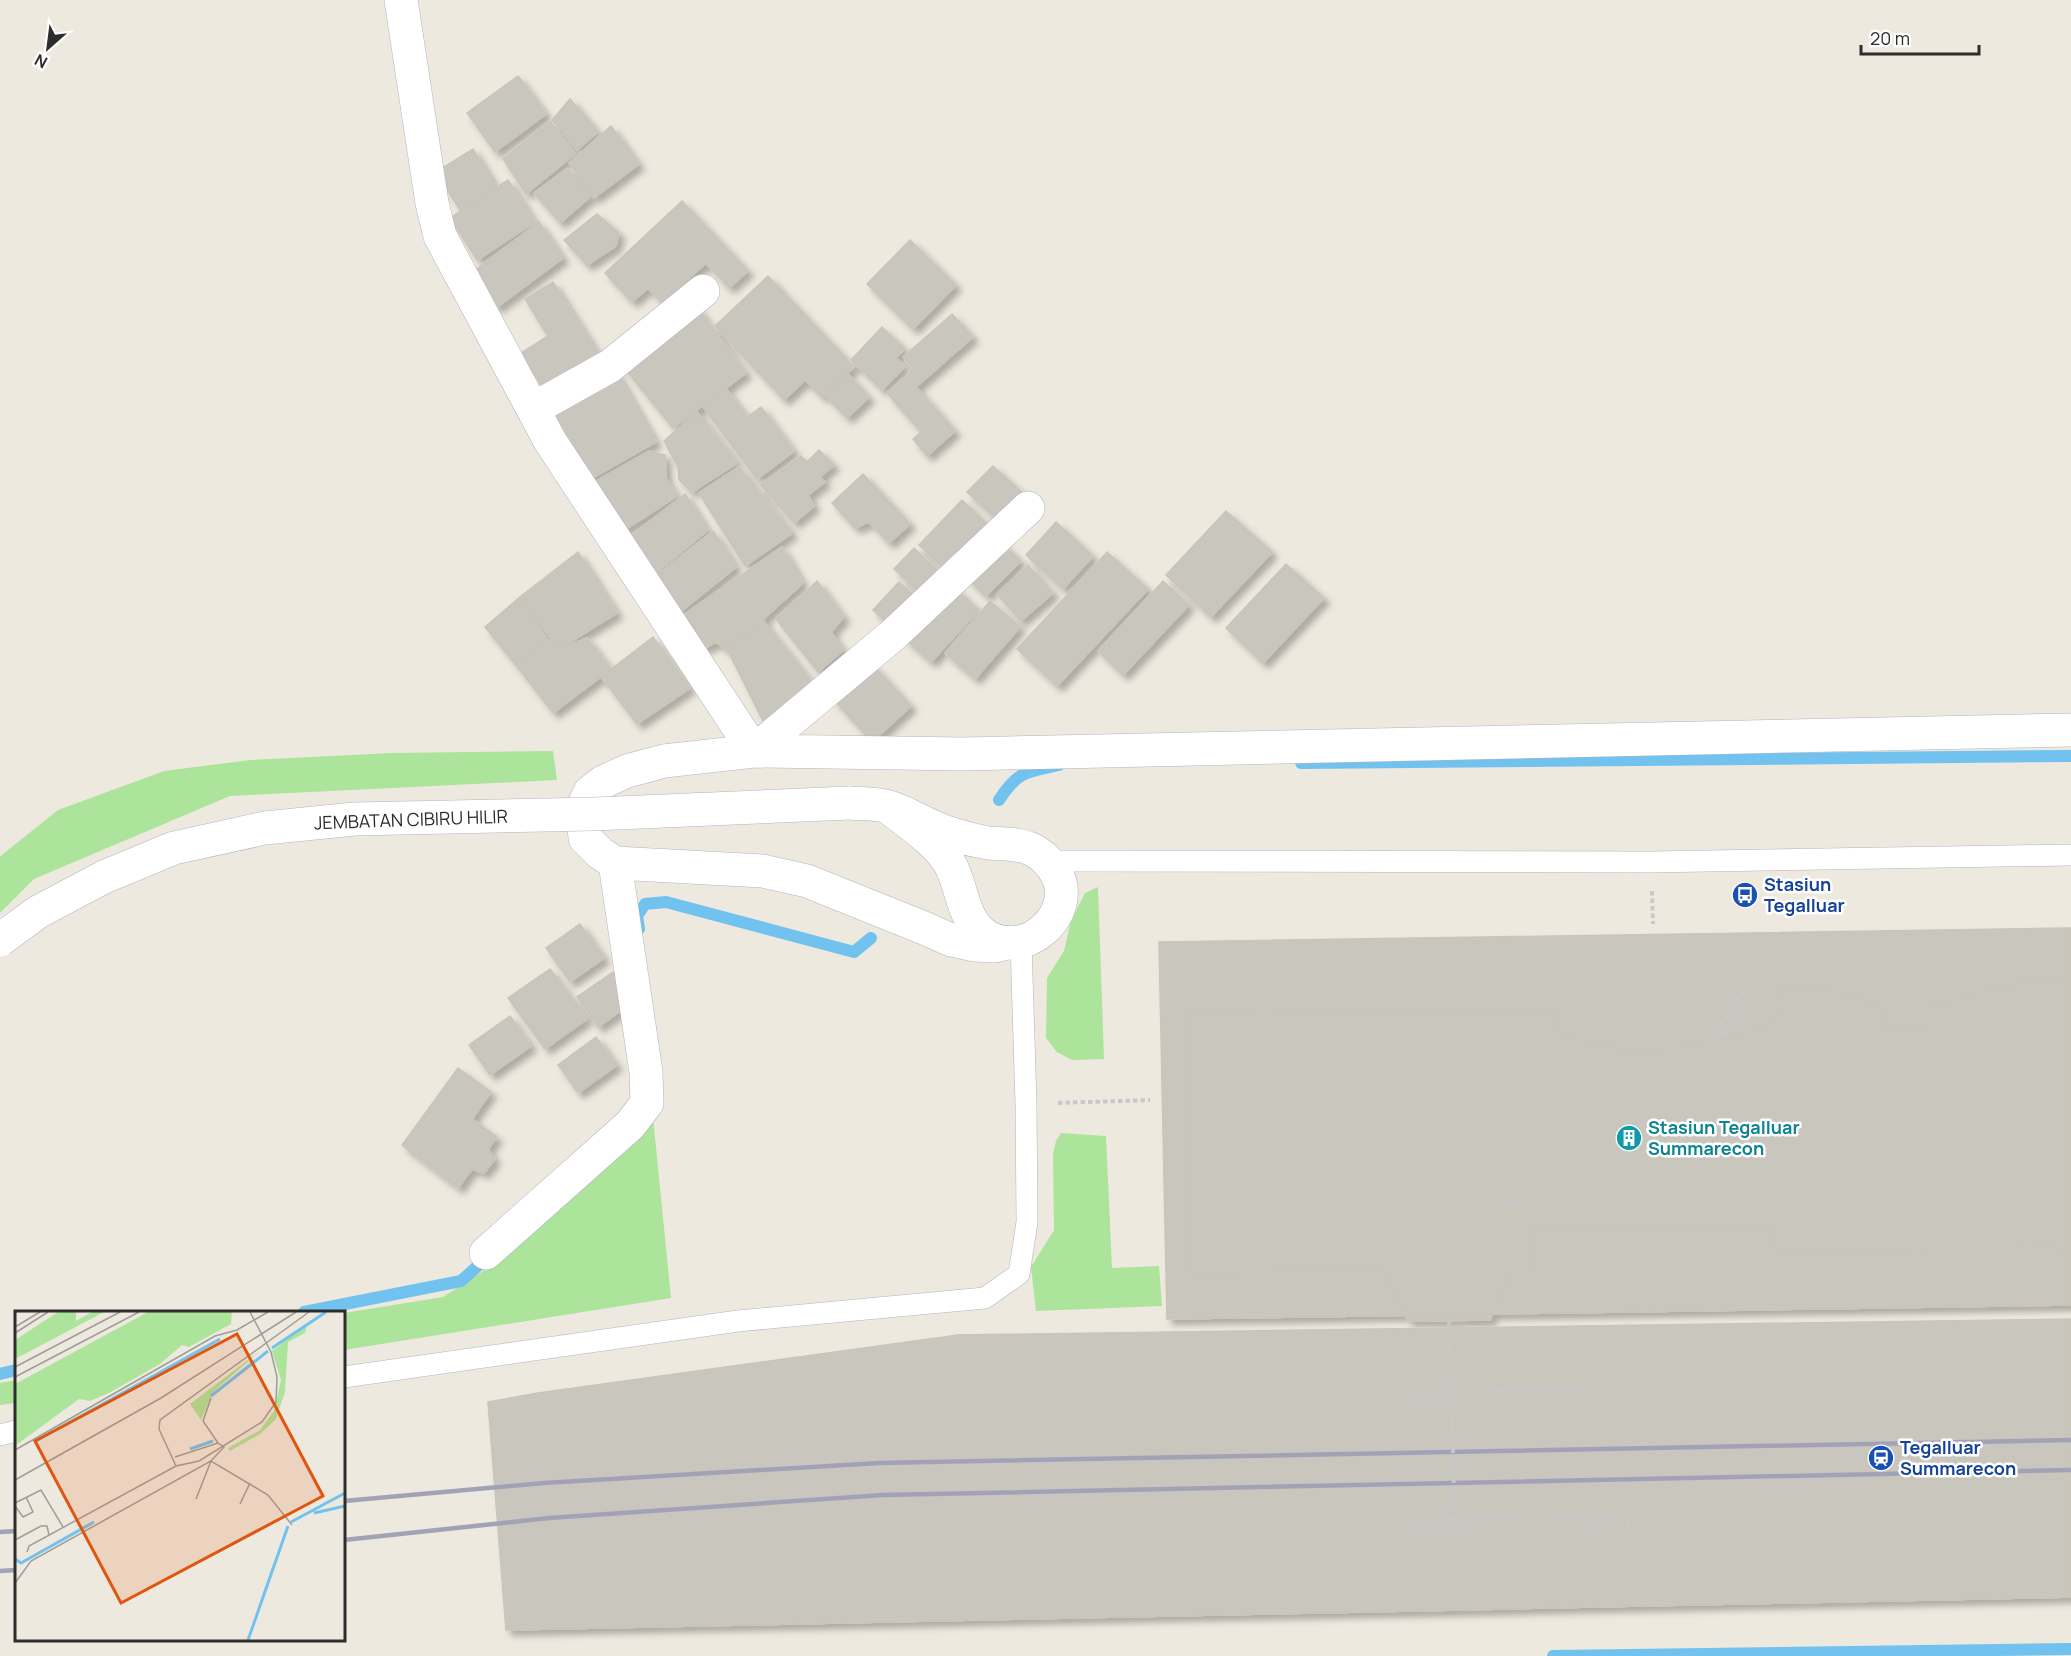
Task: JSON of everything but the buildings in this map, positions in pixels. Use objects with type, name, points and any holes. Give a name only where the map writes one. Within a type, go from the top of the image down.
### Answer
[{"type":"street","points":[[401,0],[432,203],[440,236],[550,441],[754,751]]},
{"type":"street","points":[[532,409],[610,366],[703,291]]},
{"type":"street","points":[[754,751],[894,634],[1028,508]]},
{"type":"street","points":[[924,928],[945,925],[955,916],[963,899],[964,883],[971,868],[981,856],[995,848],[1011,845],[1034,850],[1054,870],[1060,886],[1060,903],[1054,918],[1043,932],[1016,942],[994,946],[974,945],[951,940],[807,881],[763,871],[615,863],[600,853],[585,838],[582,809],[590,792],[603,782],[627,771],[664,761],[754,751],[976,753],[2071,730]]},
{"type":"street","name":"JEMBATAN CIBIRU HILIR","points":[[0,940],[38,912],[104,877],[174,848],[265,828],[354,819],[594,814],[849,803],[888,807],[952,834],[985,842],[1011,845]]},
{"type":"street","points":[[888,807],[926,837],[950,863],[966,911],[981,932],[992,938],[1016,942]]},
{"type":"street","points":[[486,1253],[630,1125],[647,1104],[646,1072],[615,863]]},
{"type":"lane","points":[[1047,861],[1650,862],[2071,855]]},
{"type":"lane","points":[[345,1377],[738,1321],[985,1298],[1019,1274],[1027,1229],[1026,1104],[1016,942]]},
{"type":"lane","points":[[0,1435],[15,1431]]},
{"type":"path","points":[[1706,1043],[1746,989]]},
{"type":"path","points":[[1717,1041],[1752,993]]},
{"type":"path","points":[[1026,1104],[1150,1100]]},
{"type":"path","points":[[1508,1202],[1610,1199]]},
{"type":"path","points":[[1449,1321],[1455,1527]]},
{"type":"path","points":[[1406,1393],[1630,1389]]},
{"type":"path","points":[[1265,1402],[1630,1399]]},
{"type":"path","points":[[1410,1520],[1631,1519]]},
{"type":"path","points":[[1273,1532],[1491,1526],[1631,1526]]},
{"type":"green space","points":[[553,751],[557,780],[230,796],[34,879],[0,913],[0,857],[3,854],[58,810],[164,771],[250,760],[392,753]]},
{"type":"green space","points":[[1098,887],[1104,1059],[1072,1060],[1057,1052],[1046,1038],[1047,978],[1064,951],[1071,920],[1085,893]]},
{"type":"green space","points":[[653,1117],[671,1298],[345,1350],[345,1313],[443,1297],[491,1266]]},
{"type":"green space","points":[[1061,1133],[1106,1136],[1112,1268],[1159,1266],[1162,1306],[1036,1311],[1031,1267],[1054,1230],[1053,1154],[1056,1141]]},
{"type":"green space","points":[[15,1380],[15,1403],[0,1405],[0,1383]]},
{"type":"waterway","points":[[1301,763],[2071,756]]},
{"type":"waterway","points":[[999,800],[1012,783],[1024,774],[1059,765]]},
{"type":"waterway","points":[[639,929],[637,916],[645,904],[666,902],[854,952],[871,938]]},
{"type":"waterway","points":[[309,1311],[461,1281],[489,1256]]},
{"type":"waterway","points":[[0,1374],[15,1370]]},
{"type":"waterway","points":[[1553,1656],[2071,1649]]},
{"type":"railway","points":[[345,1501],[544,1483],[879,1463],[2071,1440]]},
{"type":"railway","points":[[345,1540],[549,1518],[883,1495],[2071,1470]]},
{"type":"railway","points":[[0,1532],[15,1531]]},
{"type":"railway","points":[[0,1571],[15,1570]]},
{"type":"place","name":"Stasiun Tegalluar","points":[[1745,895]]},
{"type":"place","name":"Stasiun Tegalluar Summarecon","points":[[1629,1138]]},
{"type":"place","name":"Tegalluar Summarecon","points":[[1881,1458]]}]
